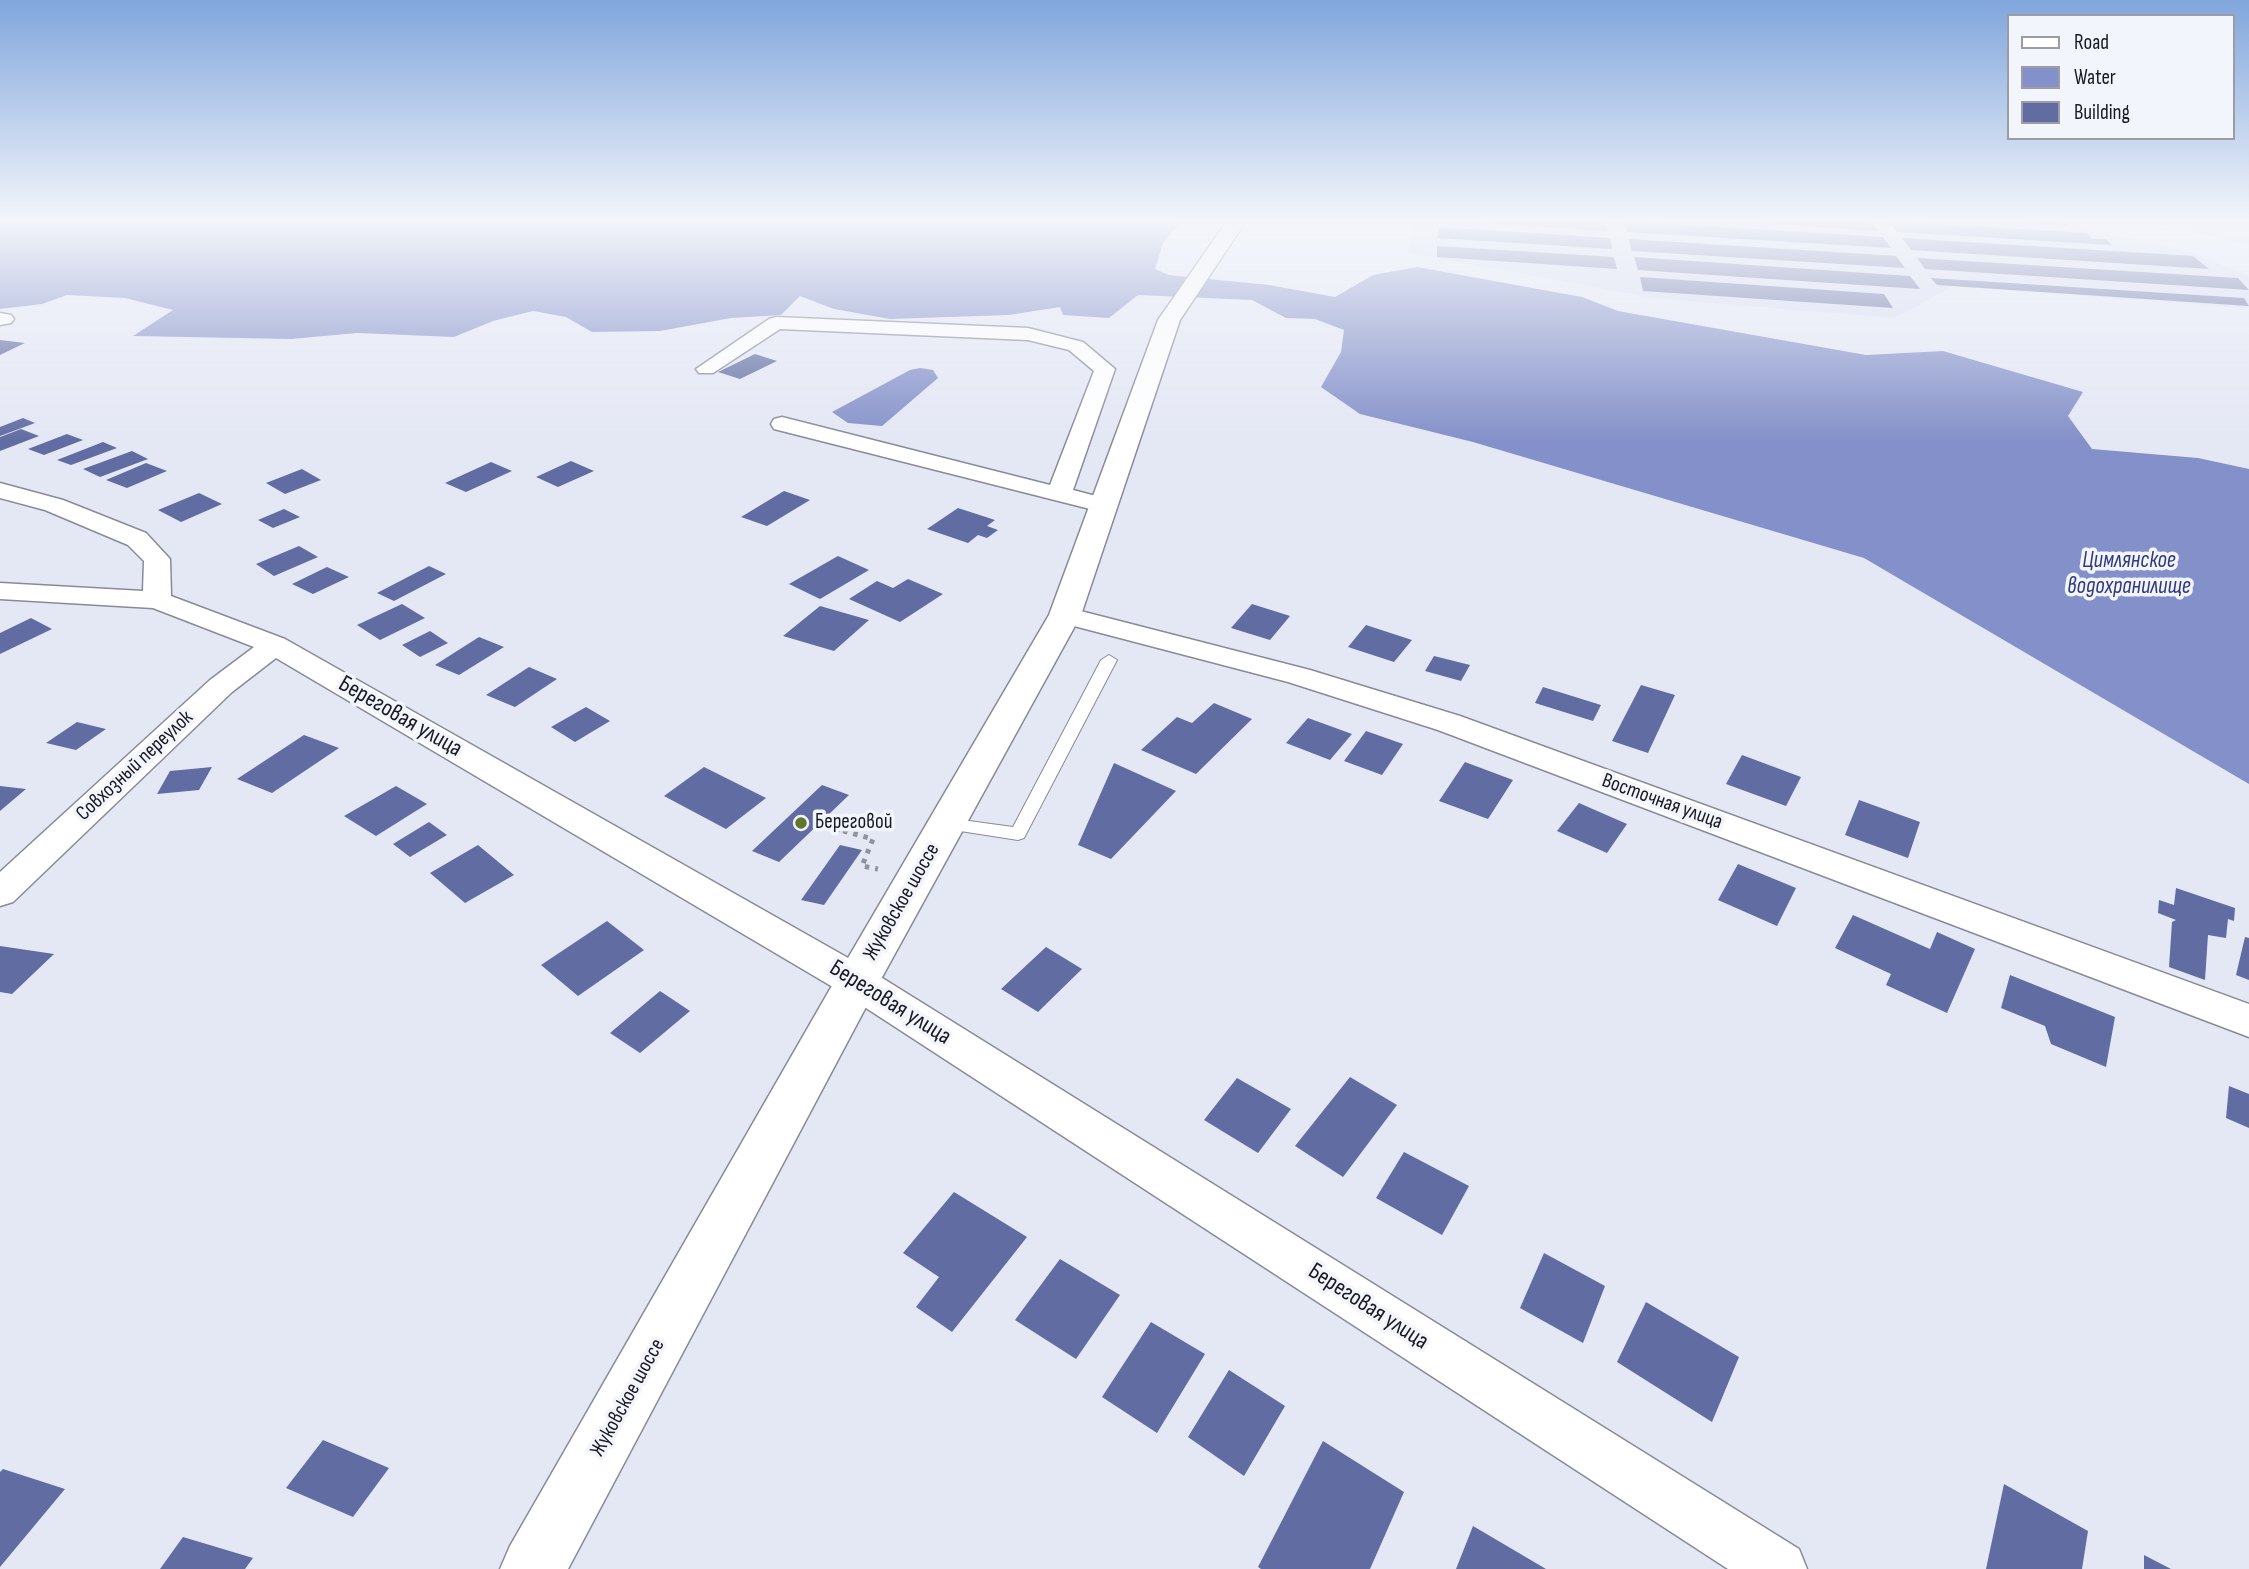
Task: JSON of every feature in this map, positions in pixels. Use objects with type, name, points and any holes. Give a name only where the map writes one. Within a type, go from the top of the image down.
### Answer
[{"type":"main road","name":"Жуковское шоссе","points":[[533,1569],[857,982],[1065,615],[1081,500],[1169,320],[1186,294]]},
{"type":"street","points":[[706,369],[776,323],[1028,334],[1076,346],[1105,369],[1081,500],[782,424]]},
{"type":"street","points":[[0,490],[54,505],[138,539],[157,559],[157,600]]},
{"type":"street","name":"Береговая улица","points":[[0,591],[157,600],[275,645],[857,982],[1779,1569]]},
{"type":"street","name":"Восточная улица","points":[[1065,615],[1299,676],[1449,723],[2249,1021]]},
{"type":"street","name":"Совхозный переулок","points":[[0,892],[221,686],[275,645]]},
{"type":"lane","points":[[947,824],[1018,834],[1109,660]]},
{"type":"shaded area","points":[[1634,294],[1939,294],[1895,318],[1660,299]]},
{"type":"shaded area","points":[[2064,294],[2249,294],[2249,308]]},
{"type":"water","name":"Цимлянское водохранилище","points":[[0,294],[1320,294],[1335,297],[1340,294],[1567,294],[1582,297],[1618,311],[1866,355],[1943,351],[2083,392],[2068,416],[2092,449],[2198,458],[2249,469],[2249,784],[1864,558],[1473,442],[1360,414],[1321,387],[1341,352],[1344,330],[1315,319],[1286,318],[1252,300],[1138,295],[1109,318],[1063,315],[1060,307],[1009,315],[890,319],[834,309],[800,296],[781,315],[731,318],[660,331],[592,332],[566,317],[533,311],[493,321],[454,337],[357,333],[291,339],[133,336],[173,310],[125,298],[67,295],[42,304],[0,309]]},
{"type":"water","points":[[910,370],[933,370],[938,378],[882,426],[848,423],[832,412]]},
{"type":"building","points":[[1690,294],[1884,294],[1893,308]]},
{"type":"building","points":[[2074,294],[2185,294],[2244,298],[2249,306]]},
{"type":"building","points":[[0,340],[25,343],[0,355]]},
{"type":"building","points":[[755,354],[777,361],[740,379],[718,372]]},
{"type":"building","points":[[23,418],[35,423],[0,436],[0,427]]},
{"type":"building","points":[[21,429],[39,436],[0,451],[0,437]]},
{"type":"building","points":[[67,434],[83,440],[44,455],[28,449]]},
{"type":"building","points":[[103,442],[117,448],[71,465],[57,460]]},
{"type":"building","points":[[132,451],[148,459],[100,477],[83,469]]},
{"type":"building","points":[[571,461],[594,471],[558,487],[536,477]]},
{"type":"building","points":[[491,462],[512,471],[466,492],[445,483]]},
{"type":"building","points":[[146,463],[167,471],[127,488],[106,480]]},
{"type":"building","points":[[302,469],[321,480],[285,494],[266,483]]},
{"type":"building","points":[[784,491],[810,500],[767,526],[741,517]]},
{"type":"building","points":[[199,493],[222,504],[181,522],[158,510]]},
{"type":"building","points":[[958,508],[995,520],[987,526],[998,530],[987,538],[978,535],[968,543],[927,529]]},
{"type":"building","points":[[284,509],[300,517],[273,528],[258,520]]},
{"type":"building","points":[[299,546],[318,557],[274,576],[256,564]]},
{"type":"building","points":[[838,556],[869,570],[820,599],[789,584]]},
{"type":"building","points":[[429,566],[446,574],[394,601],[377,593]]},
{"type":"building","points":[[327,567],[349,577],[313,594],[292,584]]},
{"type":"building","points":[[908,579],[943,594],[900,622],[849,599],[877,581],[893,588]]},
{"type":"building","points":[[402,604],[425,618],[380,640],[357,625]]},
{"type":"building","points":[[1252,604],[1290,616],[1270,640],[1231,628]]},
{"type":"building","points":[[820,606],[869,620],[834,651],[783,636]]},
{"type":"building","points":[[31,618],[52,629],[0,654],[0,633]]},
{"type":"building","points":[[1366,625],[1412,640],[1394,662],[1348,647]]},
{"type":"building","points":[[430,631],[448,643],[420,657],[402,645]]},
{"type":"building","points":[[479,637],[504,647],[459,675],[435,665]]},
{"type":"building","points":[[1434,656],[1470,665],[1461,681],[1425,671]]},
{"type":"building","points":[[529,667],[557,679],[515,707],[486,695]]},
{"type":"building","points":[[1641,685],[1675,695],[1648,753],[1612,741]]},
{"type":"building","points":[[1543,687],[1601,705],[1593,721],[1535,703]]},
{"type":"building","points":[[1214,703],[1252,719],[1196,774],[1141,750],[1177,717],[1192,723]]},
{"type":"building","points":[[586,707],[610,721],[575,742],[551,727]]},
{"type":"building","points":[[1308,718],[1352,734],[1330,760],[1286,743]]},
{"type":"building","points":[[77,722],[106,729],[76,750],[46,743]]},
{"type":"building","points":[[1366,731],[1403,744],[1382,775],[1344,761]]},
{"type":"building","points":[[304,735],[339,748],[272,793],[237,779]]},
{"type":"building","points":[[1742,755],[1801,777],[1786,806],[1726,784]]},
{"type":"building","points":[[1465,762],[1513,780],[1488,819],[1439,801]]},
{"type":"building","points":[[1114,763],[1176,791],[1111,859],[1078,845]]},
{"type":"building","points":[[212,767],[199,790],[157,794],[170,771]]},
{"type":"building","points":[[704,767],[766,798],[726,829],[664,796]]},
{"type":"building","name":"Береговой","points":[[822,785],[849,795],[779,862],[752,851]]},
{"type":"building","points":[[0,786],[26,789],[0,811]]},
{"type":"building","points":[[396,786],[427,804],[376,836],[344,816]]},
{"type":"building","points":[[1859,800],[1920,822],[1908,858],[1845,835]]},
{"type":"building","points":[[1579,803],[1627,824],[1607,853],[1557,831]]},
{"type":"building","points":[[429,822],[447,835],[410,857],[393,844]]},
{"type":"building","points":[[478,845],[514,875],[465,903],[430,873]]},
{"type":"building","points":[[840,845],[862,850],[824,905],[801,900]]},
{"type":"building","points":[[1738,864],[1796,888],[1777,926],[1718,900]]},
{"type":"building","points":[[2176,888],[2235,908],[2234,921],[2228,919],[2226,938],[2208,935],[2205,980],[2169,967],[2172,922],[2176,920],[2158,913],[2159,900],[2174,905]]},
{"type":"building","points":[[1853,915],[1930,949],[1937,932],[1975,949],[1947,1013],[1886,985],[1891,974],[1835,948]]},
{"type":"building","points":[[607,921],[644,950],[578,996],[541,965]]},
{"type":"building","points":[[2245,937],[2249,938],[2249,980],[2236,975]]},
{"type":"building","points":[[0,946],[54,954],[12,994],[0,992]]},
{"type":"building","points":[[1046,947],[1082,969],[1038,1012],[1001,989]]},
{"type":"building","points":[[2010,975],[2115,1017],[2106,1067],[2051,1044],[2045,1026],[2001,1008]]},
{"type":"building","points":[[660,991],[690,1011],[640,1053],[610,1033]]},
{"type":"building","points":[[1350,1077],[1397,1105],[1343,1177],[1295,1146]]},
{"type":"building","points":[[1237,1078],[1291,1109],[1258,1153],[1204,1120]]},
{"type":"building","points":[[2229,1086],[2249,1094],[2249,1128],[2226,1118]]},
{"type":"building","points":[[1404,1152],[1469,1186],[1442,1235],[1376,1198]]},
{"type":"building","points":[[954,1192],[1027,1237],[952,1332],[916,1307],[939,1277],[903,1253]]},
{"type":"building","points":[[1544,1253],[1605,1286],[1583,1343],[1520,1308]]},
{"type":"building","points":[[1060,1259],[1120,1295],[1076,1359],[1015,1320]]},
{"type":"building","points":[[1646,1302],[1739,1357],[1712,1422],[1617,1362]]},
{"type":"building","points":[[1151,1322],[1205,1354],[1157,1433],[1102,1397]]},
{"type":"building","points":[[1229,1370],[1285,1406],[1244,1476],[1188,1437]]},
{"type":"building","points":[[323,1440],[389,1468],[353,1517],[286,1488]]},
{"type":"building","points":[[1323,1441],[1404,1492],[1370,1569],[1261,1569],[1258,1567]]},
{"type":"building","points":[[3,1469],[65,1489],[0,1567],[0,1472]]},
{"type":"building","points":[[2004,1484],[2088,1531],[2082,1569],[1986,1569]]},
{"type":"building","points":[[1473,1526],[1546,1569],[1456,1569]]},
{"type":"building","points":[[183,1537],[253,1558],[245,1569],[160,1569]]},
{"type":"building","points":[[2144,1555],[2171,1569],[2144,1569]]},
{"type":"place","name":"Береговой","points":[[801,823]]}]
